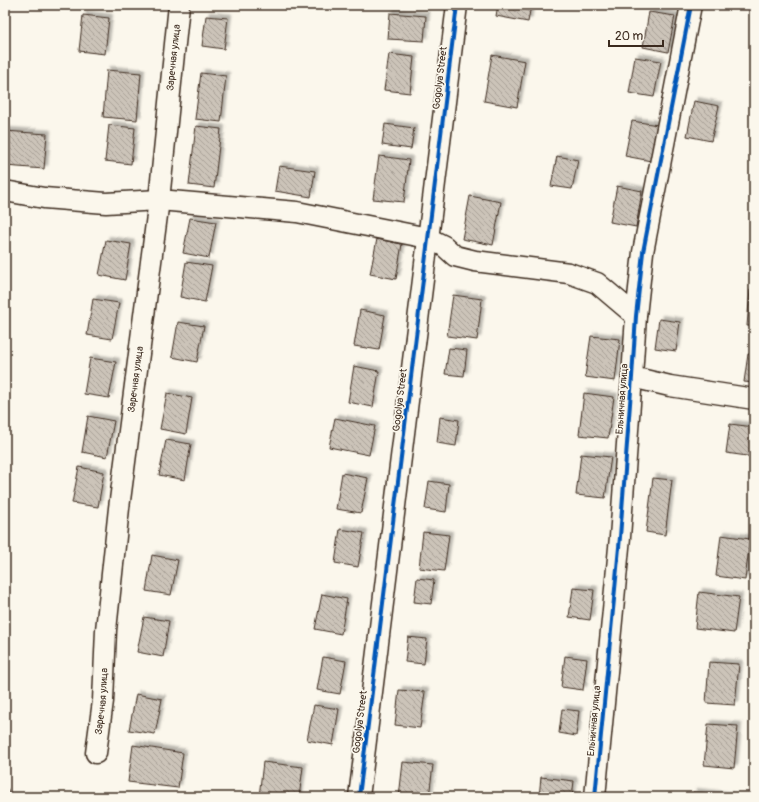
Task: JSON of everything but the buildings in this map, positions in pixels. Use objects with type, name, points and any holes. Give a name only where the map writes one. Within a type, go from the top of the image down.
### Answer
[{"type":"street","name":"Заречная улица","points":[[96,753],[103,701],[106,630],[119,508],[159,200],[179,5]]},
{"type":"street","name":"Gogolya Street","points":[[359,797],[457,5]]},
{"type":"street","name":"Ельничная улица","points":[[595,797],[620,537],[636,316],[643,252],[691,5]]},
{"type":"street","points":[[5,191],[44,198],[106,203],[159,200],[297,212],[428,238],[444,246],[455,256],[475,261],[569,273],[597,283],[636,316]]},
{"type":"street","points":[[632,377],[670,386],[754,399]]},
{"type":"waterway","points":[[5,789],[10,797]]},
{"type":"cycle path","points":[[359,797],[457,5]]},
{"type":"cycle path","points":[[595,797],[620,537],[636,316],[643,252],[691,5]]}]
